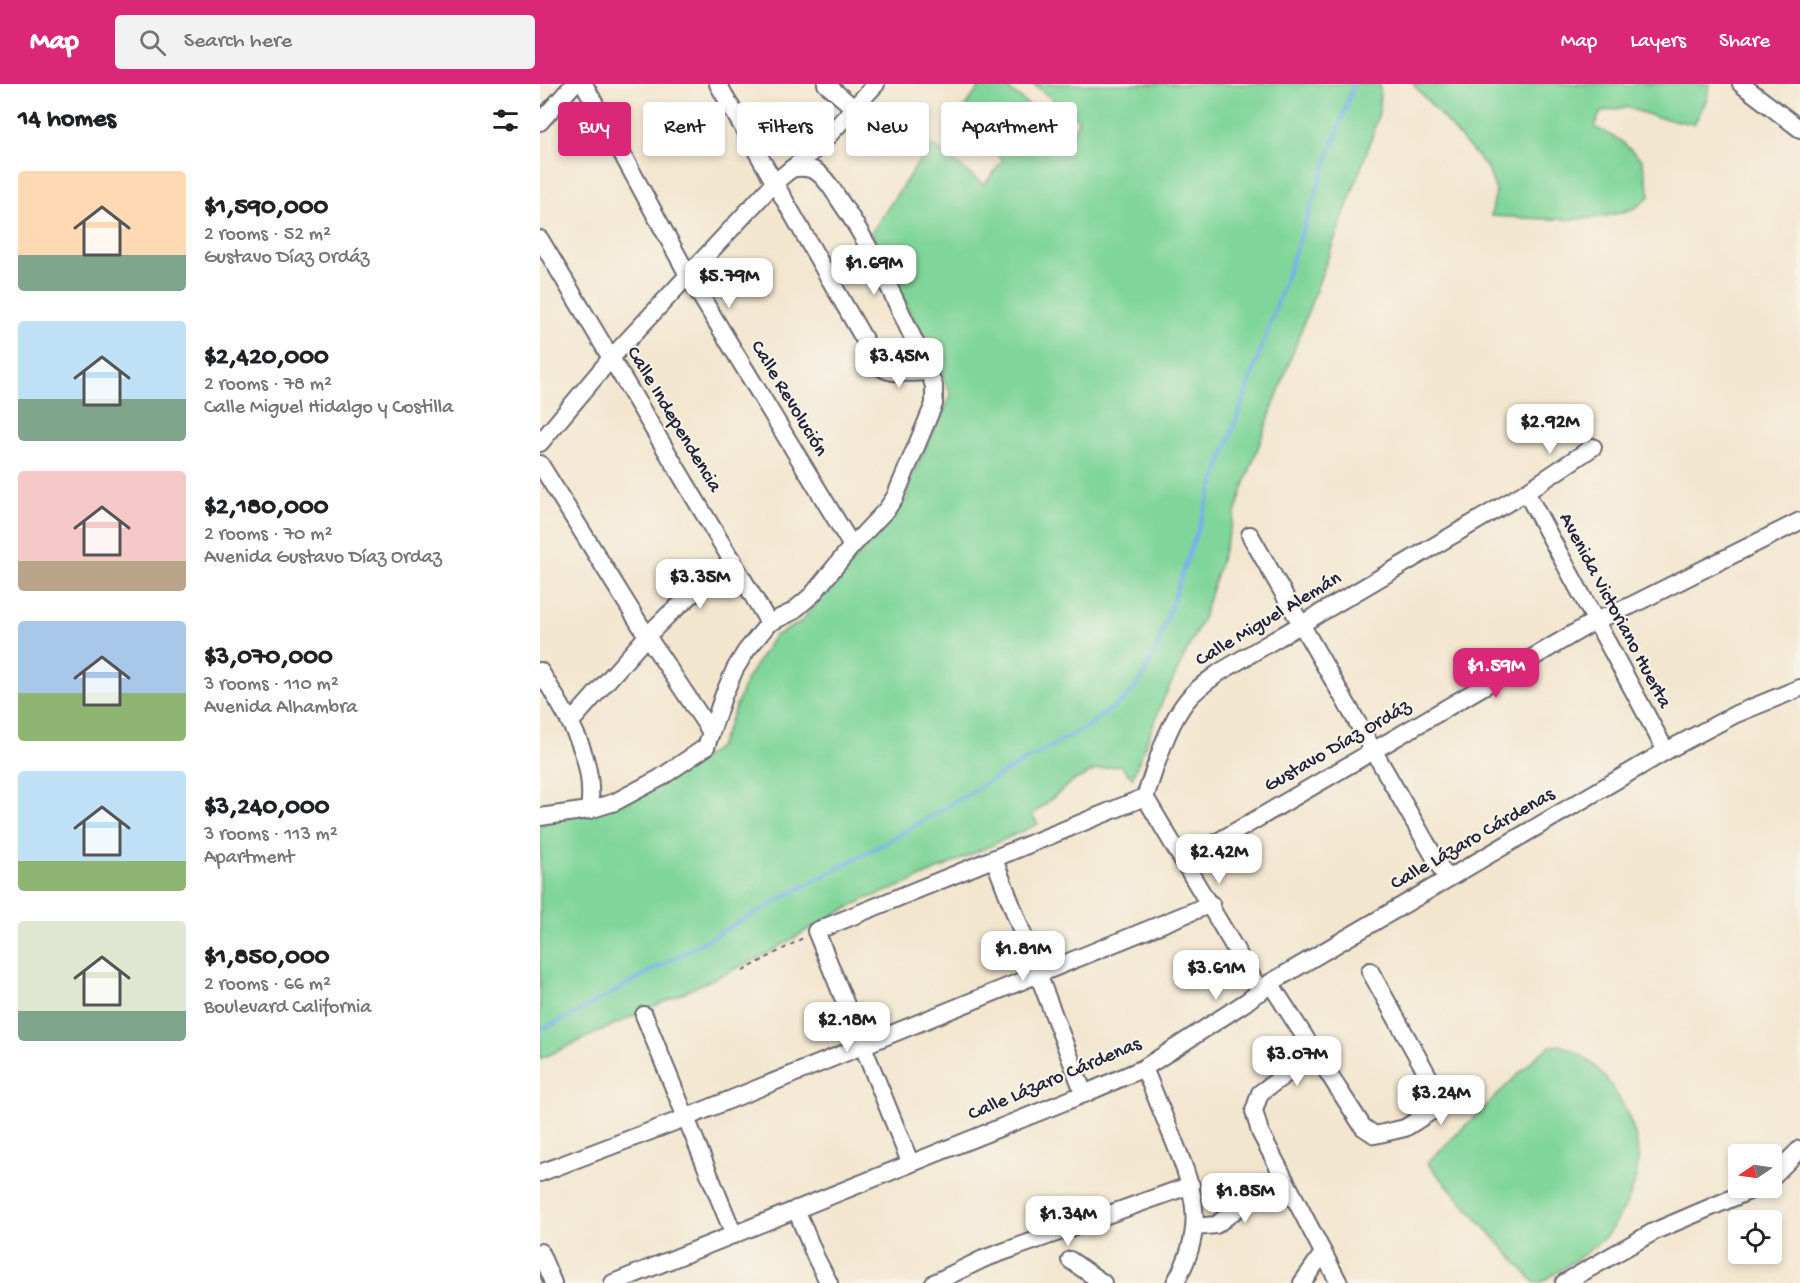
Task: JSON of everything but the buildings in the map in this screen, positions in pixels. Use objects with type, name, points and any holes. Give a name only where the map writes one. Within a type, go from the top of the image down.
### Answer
[{"type":"street","points":[[540,122],[574,84]]},
{"type":"street","name":"Calle Revolución","points":[[584,84],[688,275],[852,546]]},
{"type":"street","points":[[718,84],[880,367],[893,372],[929,372]]},
{"type":"street","points":[[826,84],[847,102]]},
{"type":"street","points":[[860,102],[876,84]]},
{"type":"street","points":[[1741,84],[1800,129]]},
{"type":"street","points":[[540,443],[612,357],[774,183],[818,148],[846,117]]},
{"type":"street","points":[[540,817],[589,810],[615,802],[675,769],[706,747],[735,669],[746,651],[770,622],[792,612],[802,604],[887,509],[895,496],[923,431],[936,395],[929,372],[877,264],[851,217],[818,172],[798,167],[791,169]]},
{"type":"street","name":"Calle Independencia","points":[[540,239],[770,622]]},
{"type":"street","name":"Calle Miguel Alemán","points":[[1145,797],[1172,723],[1201,685],[1526,492],[1593,447]]},
{"type":"street","points":[[540,464],[647,636],[711,732]]},
{"type":"street","name":"Avenida Victoriano Huerta","points":[[1526,492],[1666,751]]},
{"type":"street","name":"Gustavo Díaz Ordáz","points":[[1185,861],[1595,621],[1630,606],[1800,521]]},
{"type":"street","points":[[1250,535],[1447,879]]},
{"type":"street","points":[[571,722],[668,615],[733,560]]},
{"type":"street","points":[[540,671],[571,722],[587,764],[591,783],[589,810]]},
{"type":"street","name":"Calle Lázaro Cárdenas","points":[[613,1283],[1144,1068],[1266,987],[1666,751],[1736,714],[1800,688]]},
{"type":"street","points":[[910,1162],[816,931],[1145,797],[1211,904],[1266,987],[1316,1053],[1363,1127],[1375,1135],[1405,1128],[1443,1104],[1370,971]]},
{"type":"street","points":[[994,859],[1084,1094]]},
{"type":"street","points":[[540,1173],[686,1118],[1211,904]]},
{"type":"street","points":[[644,1015],[734,1235]]},
{"type":"street","points":[[1316,1053],[1260,1093],[1254,1111],[1256,1121],[1286,1182],[1339,1283]]},
{"type":"street","points":[[1144,1068],[1191,1185],[1195,1207],[1195,1227],[1191,1248],[1185,1266],[1175,1283]]},
{"type":"street","points":[[1782,1167],[1800,1149]]},
{"type":"street","points":[[1195,1227],[1216,1225],[1254,1196],[1286,1182]]},
{"type":"street","points":[[943,1281],[983,1259],[1191,1185]]},
{"type":"street","points":[[1564,1283],[1655,1231],[1733,1198]]},
{"type":"street","points":[[796,1209],[829,1283]]},
{"type":"street","points":[[540,1252],[553,1283]]},
{"type":"street","points":[[1302,1283],[1323,1253]]},
{"type":"street","points":[[1070,1260],[1103,1283]]},
{"type":"path","points":[[743,971],[816,931]]},
{"type":"green space","points":[[982,84],[1002,84],[1025,102],[968,102]]},
{"type":"green space","points":[[1033,84],[1379,84],[1380,86],[1379,112],[1370,143],[1242,491],[1203,618],[1164,698],[1132,778],[1120,765],[1096,770],[1073,781],[1032,815],[1038,824],[904,885],[863,900],[767,954],[540,1059],[540,824],[659,783],[703,759],[720,745],[747,679],[774,636],[800,623],[908,498],[907,487],[951,395],[871,233],[916,166],[924,156],[929,156],[929,150],[933,145],[941,151],[941,156],[947,156],[984,185],[1003,160],[998,156],[1077,156],[1079,120],[1077,118],[1077,102],[1056,102]]},
{"type":"green space","points":[[1413,84],[1710,84],[1706,101],[1694,124],[1656,117],[1626,107],[1601,112],[1594,127],[1620,140],[1642,160],[1650,195],[1642,203],[1632,209],[1598,217],[1544,219],[1491,216],[1496,191],[1488,169]]},
{"type":"green space","points":[[1559,1045],[1585,1058],[1612,1087],[1632,1124],[1638,1153],[1638,1167],[1630,1197],[1607,1235],[1573,1262],[1540,1283],[1535,1283],[1427,1163],[1538,1055],[1551,1046]]},
{"type":"waterway","points":[[540,1030],[576,1013],[887,842],[1088,726],[1125,699],[1139,683],[1153,657],[1354,84]]}]
